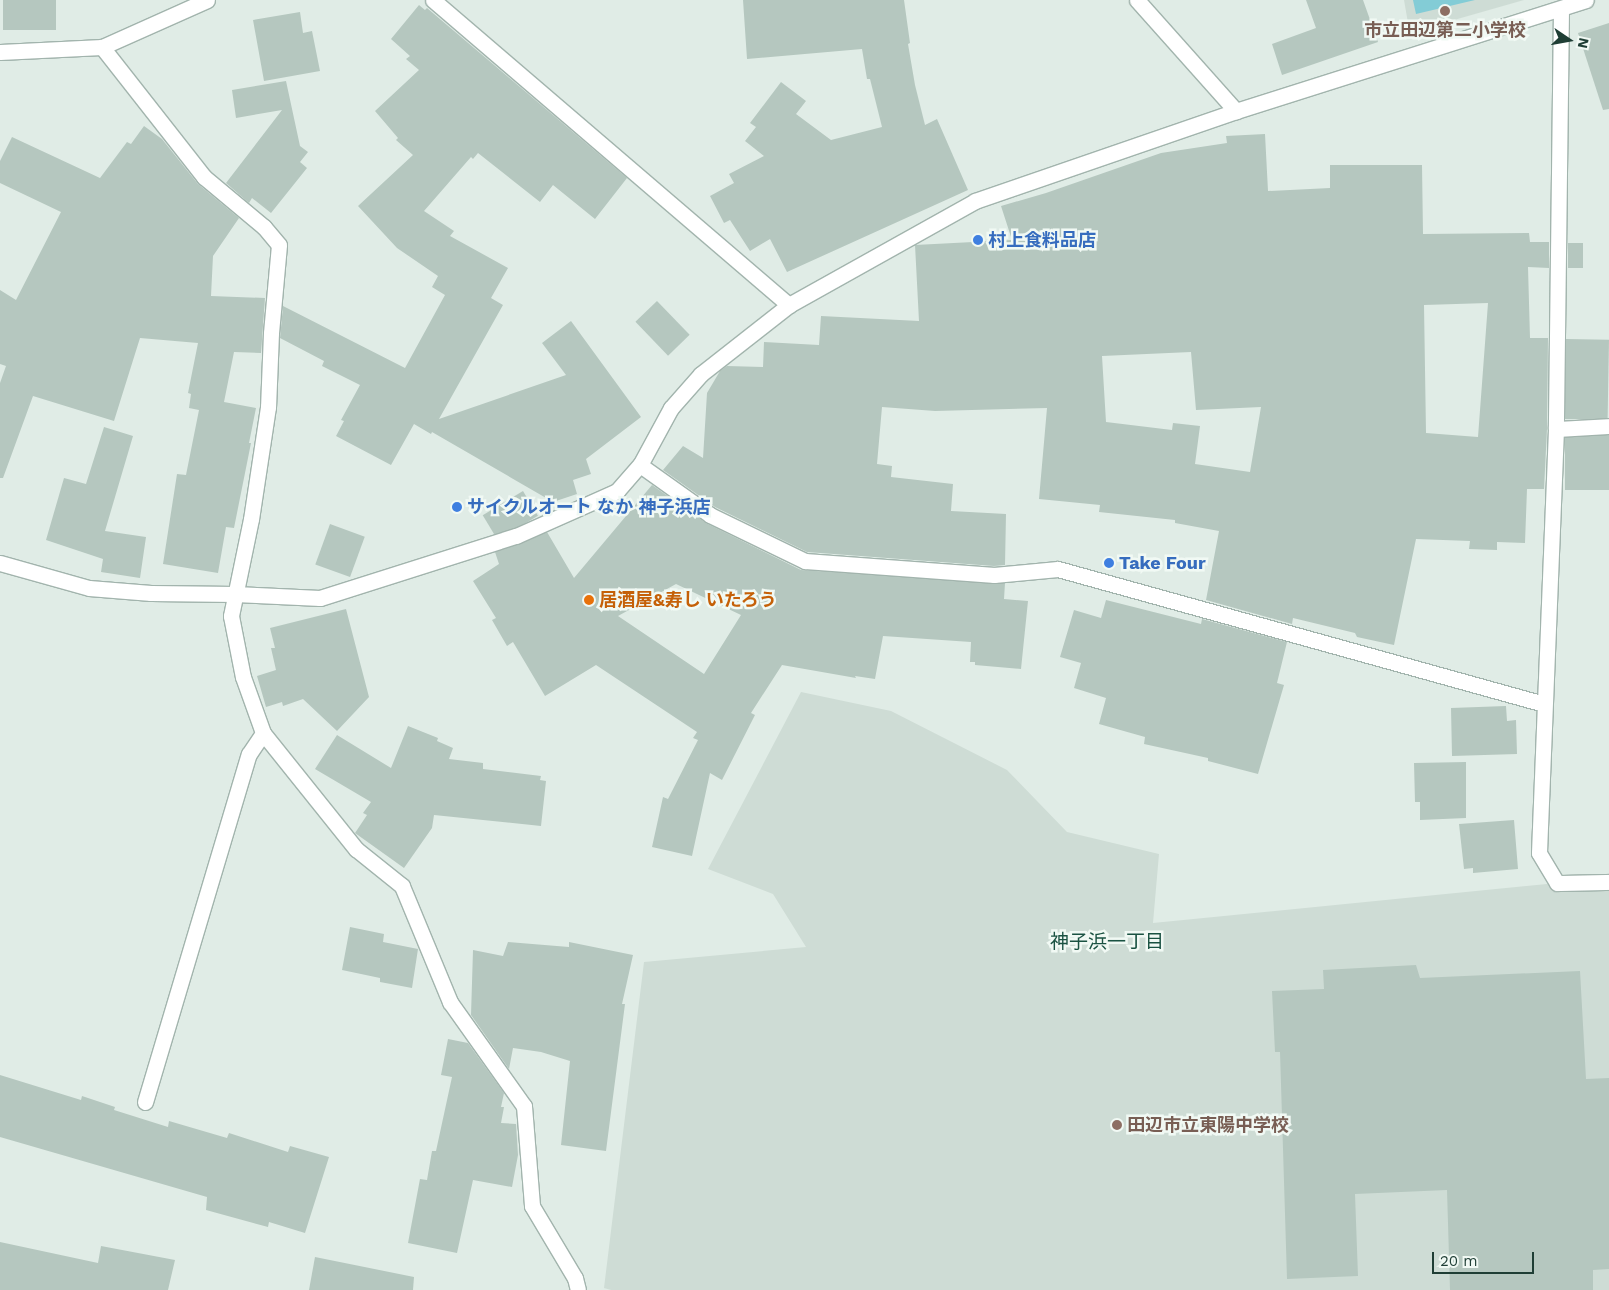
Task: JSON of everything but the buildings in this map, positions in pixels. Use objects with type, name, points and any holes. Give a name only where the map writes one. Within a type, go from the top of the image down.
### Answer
[{"type":"street","points":[[0,52],[102,47],[207,0]]},
{"type":"street","points":[[433,0],[790,305]]},
{"type":"street","points":[[1137,0],[1236,111]]},
{"type":"street","points":[[0,563],[89,588],[151,593],[320,598],[516,536],[617,491],[640,465],[671,408],[701,374],[790,305],[975,201],[1236,111],[1586,0]]},
{"type":"street","points":[[1561,9],[1556,429],[1539,853],[1557,883],[1609,882]]},
{"type":"street","points":[[102,47],[204,177],[264,227],[279,245],[271,333],[268,408],[251,519],[231,616],[243,677],[263,733],[356,849],[402,886],[450,1002],[524,1106],[532,1206],[575,1278],[578,1290]]},
{"type":"street","points":[[1556,429],[1609,426]]},
{"type":"street","points":[[640,465],[710,515],[804,561],[994,575],[1058,569],[1544,704]]},
{"type":"street","points":[[145,1102],[249,754],[263,733]]},
{"type":"shaded area","name":"市立田辺第二小学校","points":[[1404,0],[1524,0],[1419,30],[1408,23]]},
{"type":"shaded area","name":"田辺市立東陽中学校","points":[[801,692],[891,711],[1007,770],[1067,832],[1159,854],[1153,923],[1557,883],[1609,882],[1609,1290],[611,1290],[604,1288],[644,962],[806,947],[773,894],[708,869]]},
{"type":"water","points":[[1413,0],[1475,0],[1416,14]]},
{"type":"place","name":"市立田辺第二小学校","points":[[1445,11]]},
{"type":"place","name":"村上食料品店","points":[[978,240]]},
{"type":"place","name":"サイクルオート なか 神子浜店","points":[[457,507]]},
{"type":"place","name":"Take Four","points":[[1109,563]]},
{"type":"place","name":"居酒屋&寿し いたろう","points":[[589,600]]},
{"type":"place","name":"田辺市立東陽中学校","points":[[1117,1125]]},
{"type":"district","name":"神子浜一丁目","points":[[1107,942]]}]
